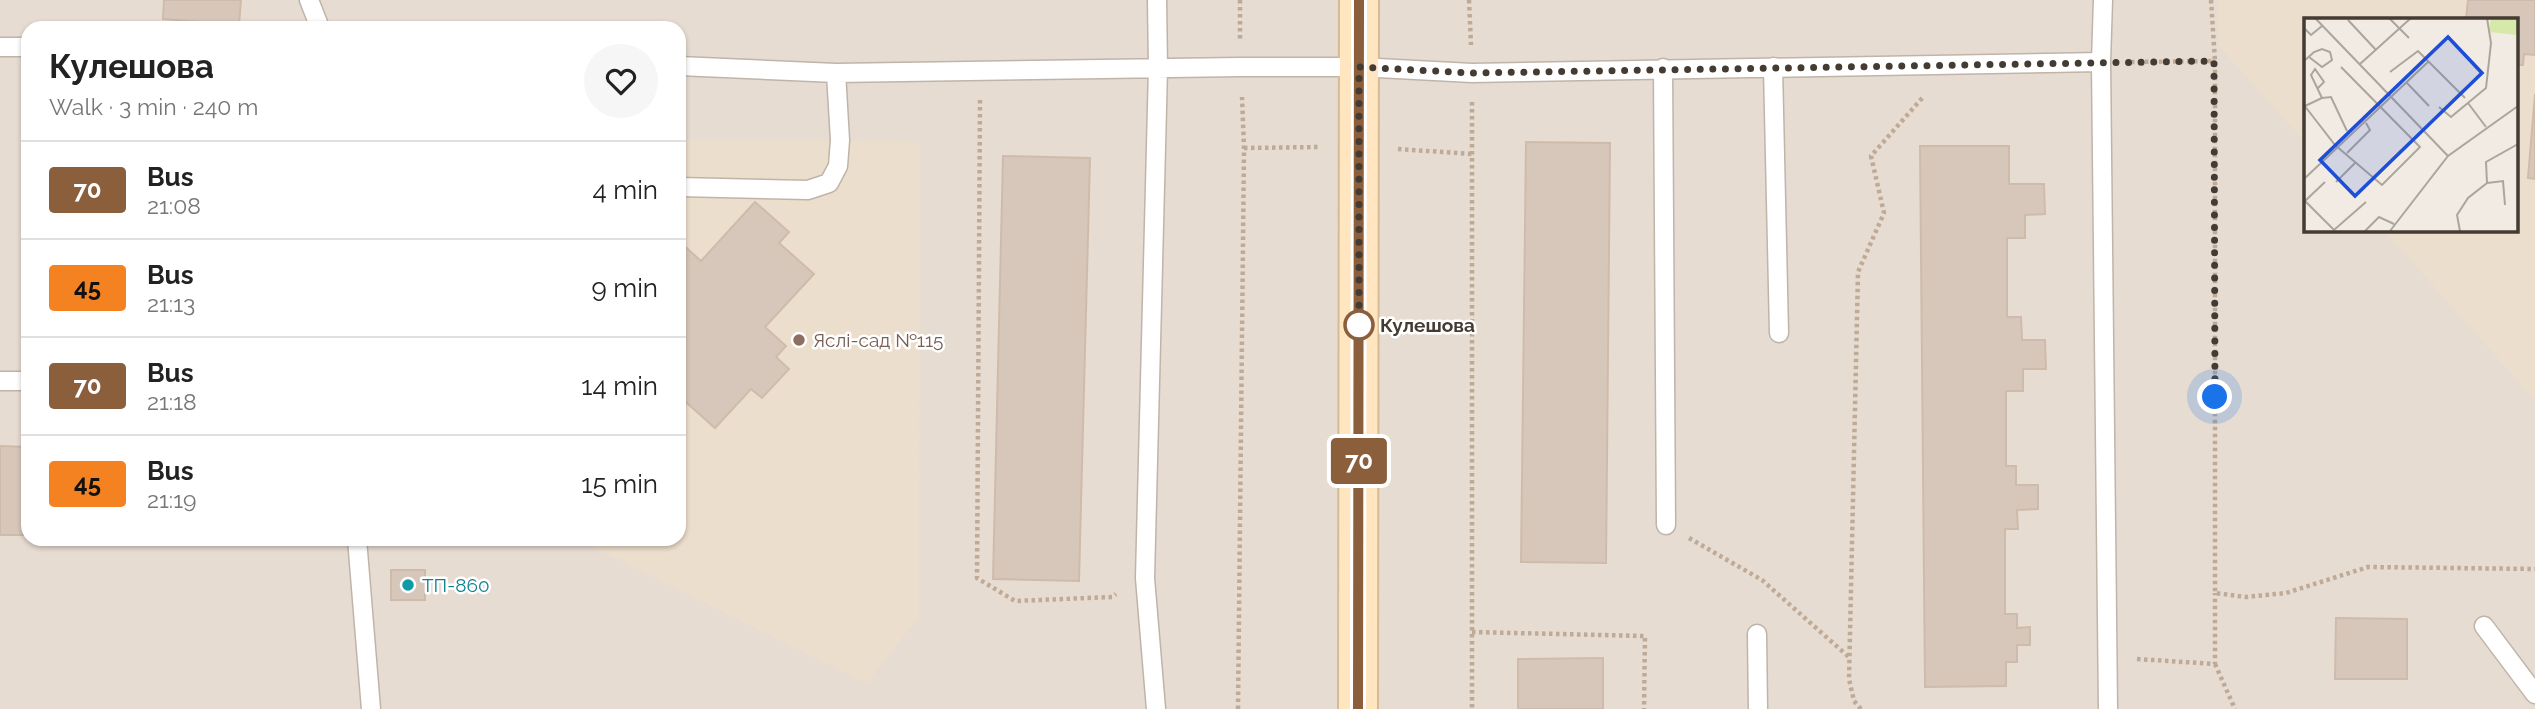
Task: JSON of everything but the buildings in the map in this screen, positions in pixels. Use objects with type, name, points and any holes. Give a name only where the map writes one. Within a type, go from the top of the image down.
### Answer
[{"type":"main road","points":[[1358,709],[1359,0]]},
{"type":"lane","points":[[309,0],[317,21]]},
{"type":"lane","points":[[1156,709],[1145,578],[1158,68],[1157,0]]},
{"type":"lane","points":[[2103,0],[2101,62],[2108,709]]},
{"type":"lane","points":[[0,47],[21,47]]},
{"type":"lane","points":[[686,66],[836,73],[1359,67],[1472,73],[2101,62]]},
{"type":"lane","points":[[1773,67],[1779,333]]},
{"type":"lane","points":[[1663,68],[1666,525]]},
{"type":"lane","points":[[686,187],[808,190],[829,183],[838,166],[840,140],[836,73]]},
{"type":"lane","points":[[0,381],[21,381]]},
{"type":"lane","points":[[358,546],[371,709]]},
{"type":"lane","points":[[2484,626],[2535,694]]},
{"type":"lane","points":[[1757,634],[1758,709]]},
{"type":"path","points":[[1238,709],[1244,148],[1240,0]]},
{"type":"path","points":[[1469,0],[1472,73],[1472,709]]},
{"type":"path","points":[[2211,0],[2214,61],[2215,664],[2235,709]]},
{"type":"path","points":[[2101,62],[2214,61]]},
{"type":"path","points":[[1861,709],[1854,701],[1849,679],[1858,271],[1884,213],[1871,156],[1952,64]]},
{"type":"path","points":[[980,71],[977,578],[1015,601],[1112,597],[1145,578]]},
{"type":"path","points":[[1666,525],[1762,580],[1850,658]]},
{"type":"path","points":[[2215,593],[2246,597],[2286,593],[2368,567],[2535,569]]},
{"type":"path","points":[[1472,632],[1645,636],[1644,709]]},
{"type":"path","points":[[2107,657],[2215,664]]},
{"type":"shaded area","points":[[0,0],[2535,0],[2535,709],[0,709]]},
{"type":"shaded area","points":[[2218,0],[2535,0],[2535,400],[2385,231],[2518,231],[2518,18],[2304,18],[2304,141],[2219,46]]},
{"type":"shaded area","name":"Яслі-сад №115","points":[[686,139],[920,141],[919,617],[867,683],[590,546],[686,546]]},
{"type":"bus line","name":"70","points":[[1358,709],[1359,0]]},
{"type":"place","name":"Кулешова","points":[[1359,325]]},
{"type":"place","name":"Яслі-сад №115","points":[[799,340]]},
{"type":"place","name":"ТП-860","points":[[408,585]]},
{"type":"route","points":[[1359,325],[1359,334],[1360,146],[1359,67],[1472,73],[2214,61],[2215,397]]}]
